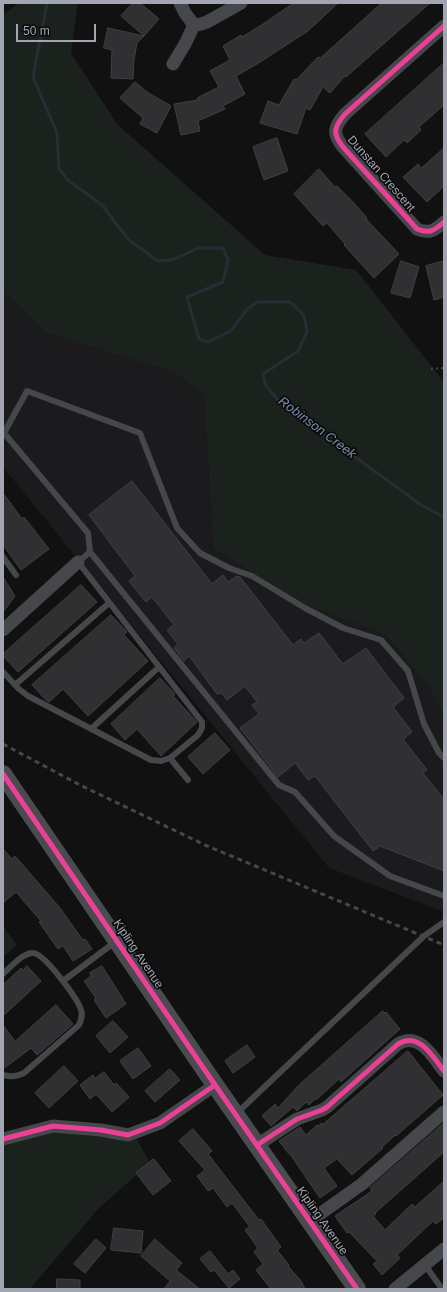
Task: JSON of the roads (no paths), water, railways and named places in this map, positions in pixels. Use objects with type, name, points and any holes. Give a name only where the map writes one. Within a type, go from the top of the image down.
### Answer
[{"type":"street","points":[[180,3],[194,25]]},
{"type":"street","points":[[194,25],[207,22],[241,3]]},
{"type":"street","points":[[172,64],[185,44],[194,25]]},
{"type":"street","name":"Dunstan Crescent","points":[[444,26],[345,114],[338,122],[335,130],[336,136],[341,144],[416,229],[425,232],[433,230],[444,222]]},
{"type":"street","points":[[3,630],[78,562]]},
{"type":"street","name":"Kipling Avenue","points":[[3,774],[215,1085],[357,1289]]},
{"type":"street","points":[[257,1145],[296,1119],[327,1107],[403,1041],[413,1040],[420,1043],[444,1071]]},
{"type":"street","points":[[3,1138],[53,1126],[101,1130],[128,1135],[160,1123],[215,1085]]},
{"type":"street","name":"Kipling Avenue","points":[[310,1221],[362,1184],[444,1112]]},
{"type":"street","points":[[395,1289],[444,1249]]},
{"type":"lane","points":[[444,758],[439,753],[424,724],[408,671],[381,640],[343,628],[305,608],[252,576],[229,568],[200,553],[177,528],[140,433],[27,391],[4,433],[88,533],[90,552],[279,785],[295,792],[334,836],[390,876],[444,896]]},
{"type":"lane","points":[[3,672],[28,696],[150,760],[161,761],[170,758],[198,735],[202,728],[202,722],[78,562],[90,552]]},
{"type":"lane","points":[[3,557],[16,575]]},
{"type":"lane","points":[[15,685],[109,602]]},
{"type":"lane","points":[[91,729],[159,667]]},
{"type":"lane","points":[[170,758],[188,780]]},
{"type":"lane","points":[[235,1114],[424,936],[444,922]]},
{"type":"lane","points":[[63,981],[117,942]]},
{"type":"lane","points":[[3,974],[25,955],[33,953],[41,955],[63,981],[78,1002],[82,1011],[82,1018],[79,1025],[24,1073],[10,1077],[3,1075]]},
{"type":"lane","points":[[425,1265],[442,1289]]},
{"type":"waterway","name":"Robinson Creek","points":[[47,3],[33,77],[57,133],[59,169],[69,181],[101,204],[129,240],[158,261],[172,260],[199,248],[223,248],[228,260],[223,282],[187,297],[199,339],[207,342],[231,331],[247,309],[258,302],[290,302],[304,315],[307,332],[298,351],[263,374],[265,385],[280,402],[421,505],[444,517]]},
{"type":"railway","points":[[3,744],[80,785],[205,845],[444,945]]}]
